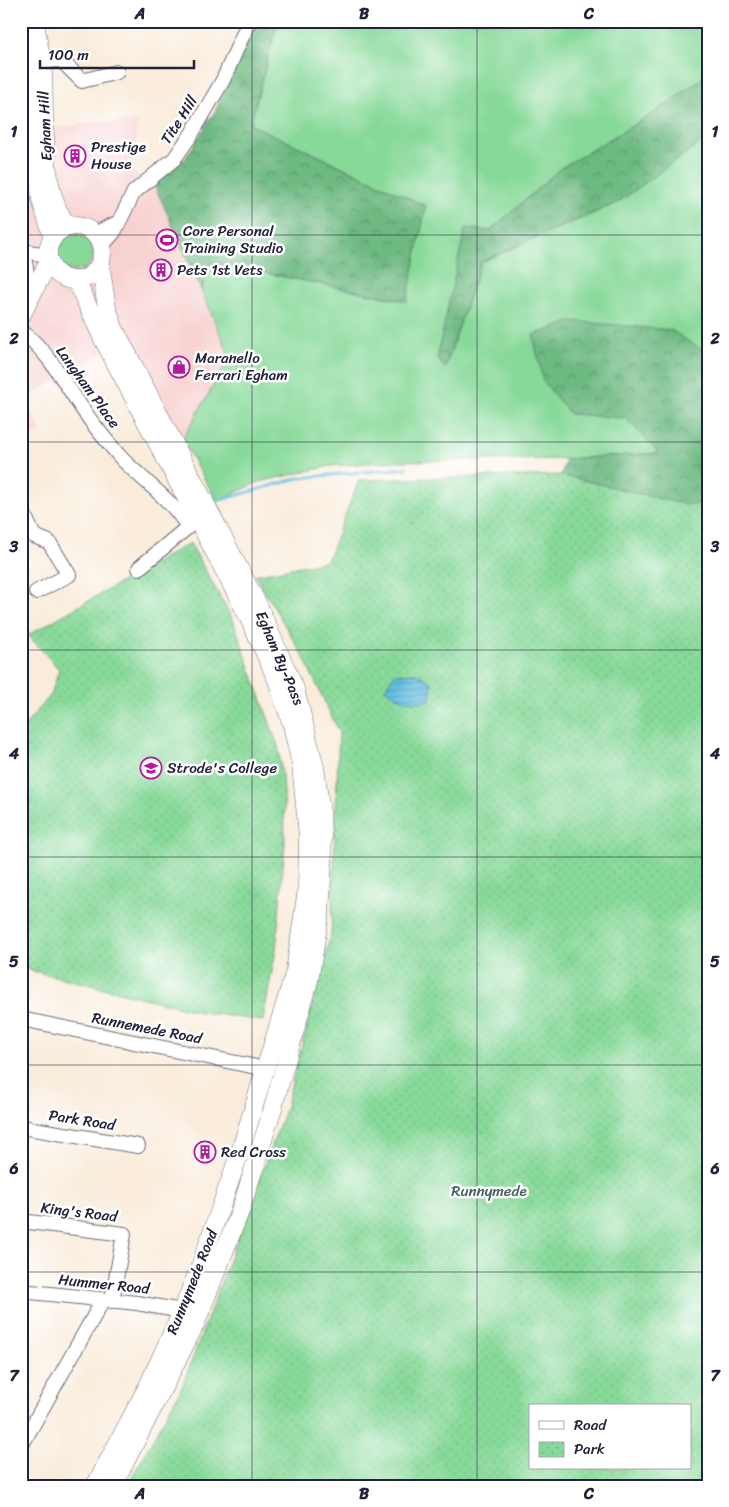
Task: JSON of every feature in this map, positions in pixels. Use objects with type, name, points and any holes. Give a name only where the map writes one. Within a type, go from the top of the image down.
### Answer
[{"type":"main road","name":"Egham Hill","points":[[26,21],[35,62],[50,184],[57,207],[70,227]]},
{"type":"main road","name":"Egham Hill","points":[[34,21],[33,129],[41,200],[50,250]]},
{"type":"main road","points":[[21,316],[31,297],[50,250],[62,230],[70,227],[83,228],[98,248],[92,274],[70,279],[31,297]]},
{"type":"main road","name":"Egham By-Pass","points":[[98,248],[107,308],[114,328],[265,620],[295,689],[310,741],[319,793],[322,833],[320,914],[309,981],[280,1083]]},
{"type":"main road","points":[[50,250],[57,272],[70,279]]},
{"type":"main road","name":"Egham By-Pass","points":[[70,279],[248,616],[277,680],[292,726],[305,794],[308,836],[307,889],[295,971],[266,1069]]},
{"type":"main road","name":"Runnymede Road","points":[[95,1486],[144,1393],[182,1311],[213,1232],[266,1069]]},
{"type":"main road","name":"Runnymede Road","points":[[113,1486],[170,1377],[220,1267],[241,1209],[280,1083]]},
{"type":"street","name":"Tite Hill","points":[[98,248],[118,222],[134,192],[174,159],[191,136],[223,80],[249,21]]},
{"type":"street","points":[[35,62],[61,60],[82,81],[117,72]]},
{"type":"street","points":[[31,297],[24,251],[50,250]]},
{"type":"street","name":"Langham Place","points":[[21,331],[50,360],[81,410],[98,431],[123,459],[154,479],[178,510],[188,527],[139,568]]},
{"type":"street","points":[[21,508],[34,536],[49,542],[69,575],[36,592]]},
{"type":"street","name":"Runnemede Road","points":[[21,1019],[266,1069]]},
{"type":"street","name":"Park Road","points":[[21,1127],[138,1146]]},
{"type":"street","name":"King's Road","points":[[21,1221],[124,1234],[107,1300]]},
{"type":"street","name":"Hummer Road","points":[[21,1291],[107,1300],[182,1311]]},
{"type":"street","points":[[21,1446],[107,1300]]},
{"type":"shaded area","points":[[21,118],[56,128],[89,123],[138,121],[136,142],[129,168],[139,177],[154,184],[230,357],[182,440],[127,336],[98,356],[63,386],[55,381],[26,399],[28,407],[42,432],[21,442]]},
{"type":"green space","points":[[258,21],[278,21],[250,124],[426,206],[407,301],[210,262],[201,290],[154,184],[185,159],[214,113]]},
{"type":"green space","points":[[278,21],[708,21],[708,74],[654,113],[561,168],[490,231],[445,368],[481,262],[617,203],[708,137],[708,354],[671,330],[570,414],[626,418],[660,453],[566,459],[395,461],[330,466],[259,482],[217,501],[182,440],[230,357],[201,290],[210,262],[406,301],[426,206],[250,124]]},
{"type":"green space","points":[[708,74],[708,137],[617,203],[539,235],[481,262],[445,368],[437,358],[465,228],[490,231],[561,168],[654,113]]},
{"type":"green space","points":[[75,235],[82,236],[88,240],[92,246],[92,260],[88,266],[82,270],[75,271],[68,270],[62,266],[58,260],[57,253],[58,246],[62,240],[68,236]]},
{"type":"green space","points":[[573,321],[671,330],[708,354],[708,503],[686,505],[561,475],[566,459],[659,453],[626,418],[570,414],[543,381],[533,335]]},
{"type":"green space","name":"Runnymede","points":[[561,475],[686,505],[708,503],[708,1486],[127,1486],[182,1387],[285,1110],[331,934],[339,732],[303,656],[255,575],[327,561],[359,480]]},
{"type":"green space","name":"Strode's College","points":[[190,543],[233,620],[278,746],[284,791],[285,842],[276,949],[263,1021],[201,1012],[21,968],[21,730],[51,695],[59,669],[28,635]]},
{"type":"water","points":[[417,673],[432,683],[430,700],[417,702],[406,700],[384,689],[395,674]]},
{"type":"waterway","points":[[217,501],[299,478],[406,468]]},
{"type":"place","name":"Prestige House","points":[[75,156]]},
{"type":"place","name":"Core Personal Training Studio","points":[[167,240]]},
{"type":"place","name":"Pets 1st Vets","points":[[161,270]]},
{"type":"place","name":"Maranello Ferrari Egham","points":[[179,367]]},
{"type":"place","name":"Strode's College","points":[[151,768]]},
{"type":"place","name":"Red Cross","points":[[205,1152]]}]
